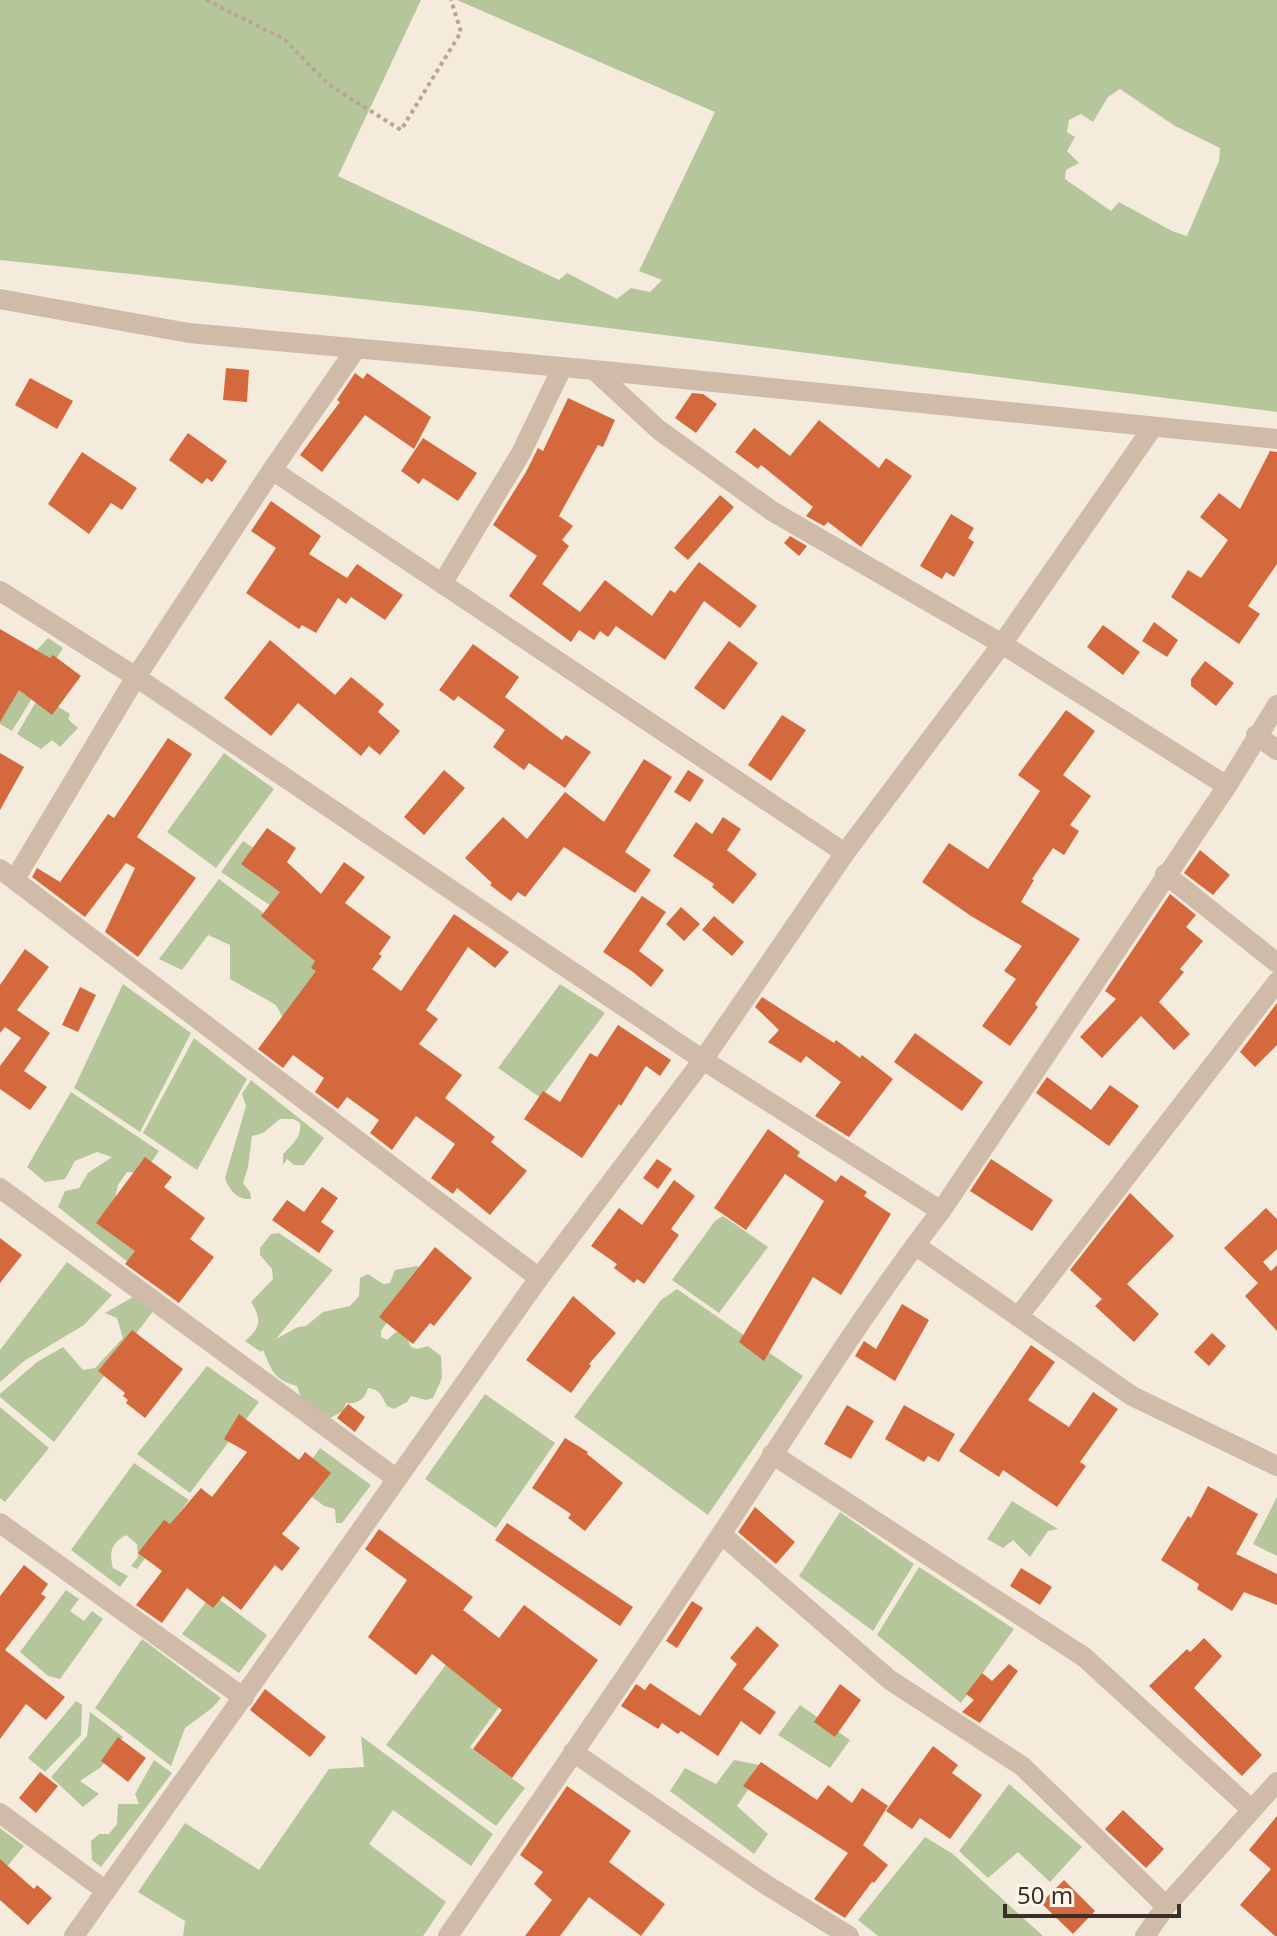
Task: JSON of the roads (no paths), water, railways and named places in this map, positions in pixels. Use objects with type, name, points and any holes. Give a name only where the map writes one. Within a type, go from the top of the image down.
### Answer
[{"type":"street","points":[[0,299],[189,333],[594,370],[1277,439]]},
{"type":"street","points":[[356,349],[272,470],[8,874],[539,1278]]},
{"type":"street","points":[[442,584],[521,453],[562,368]]},
{"type":"street","points":[[594,370],[659,430],[772,511],[1002,644],[1227,786]]},
{"type":"street","points":[[74,1936],[539,1278],[703,1060],[845,853],[1002,644],[1153,427]]},
{"type":"street","points":[[272,470],[845,853]]},
{"type":"street","points":[[0,591],[136,677],[703,1060],[941,1211]]},
{"type":"street","points":[[448,1936],[772,1454],[941,1211],[1227,786],[1277,705]]},
{"type":"street","points":[[1256,735],[1277,750]]},
{"type":"street","points":[[1165,874],[1277,963]]},
{"type":"street","points":[[1018,1317],[1277,982]]},
{"type":"street","points":[[0,1188],[397,1479]]},
{"type":"street","points":[[915,1245],[1132,1396],[1276,1464]]},
{"type":"street","points":[[772,1454],[1084,1657],[1252,1810]]},
{"type":"street","points":[[0,1523],[244,1698]]},
{"type":"street","points":[[721,1534],[890,1680],[1022,1766],[1166,1906]]},
{"type":"street","points":[[573,1752],[765,1884],[849,1936]]},
{"type":"street","points":[[1145,1936],[1166,1906],[1277,1782]]},
{"type":"street","points":[[0,1813],[106,1891]]}]
